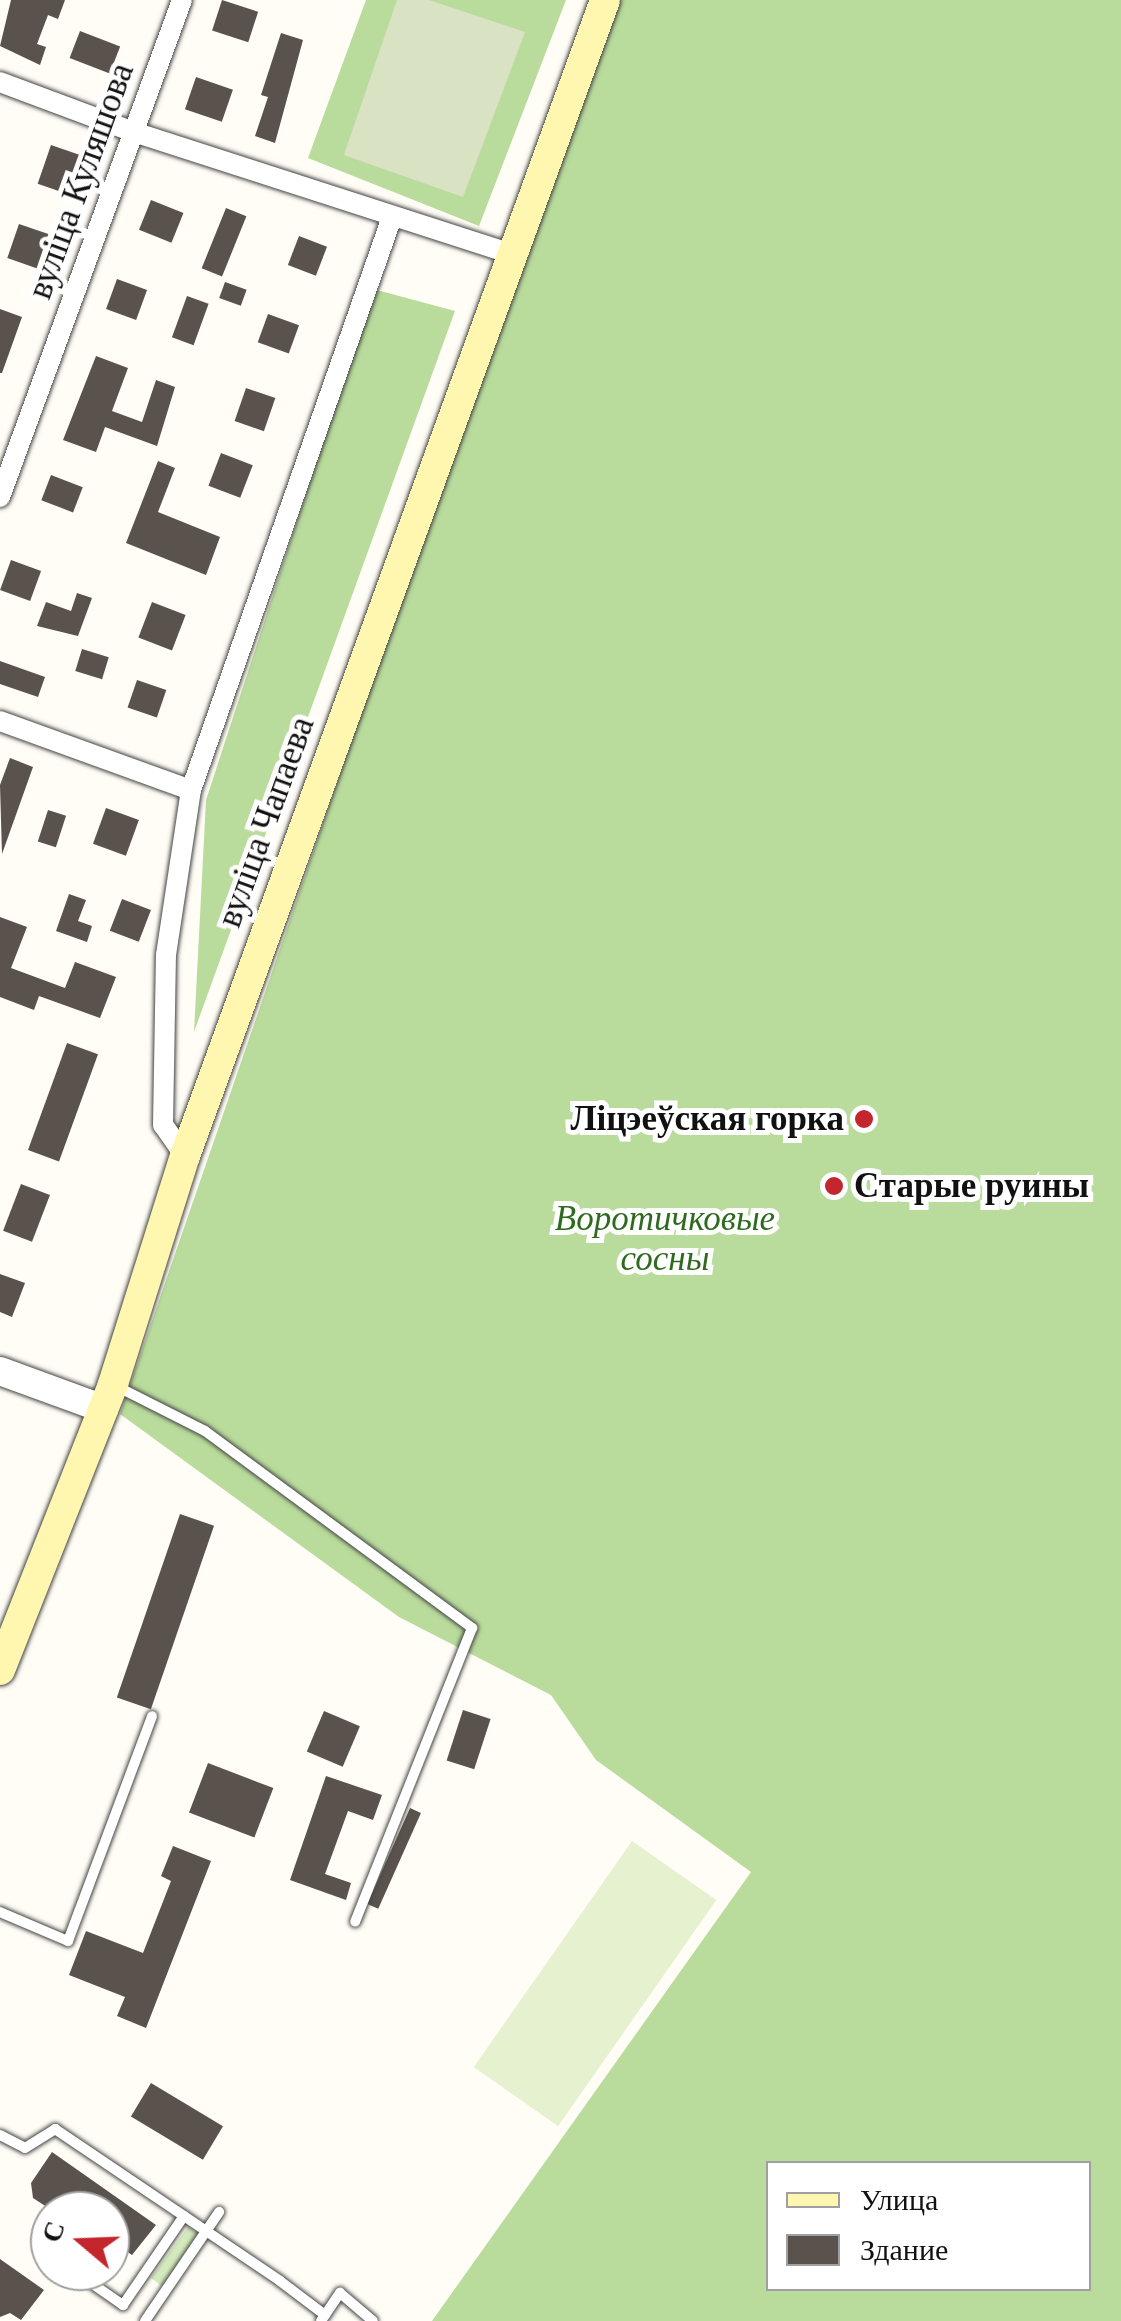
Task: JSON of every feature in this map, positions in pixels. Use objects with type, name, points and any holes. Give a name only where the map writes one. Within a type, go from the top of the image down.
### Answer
[{"type":"main road","name":"вуліца Чапаева","points":[[0,1670],[108,1396],[184,1156],[605,0]]},
{"type":"street","name":"вуліца Куляшова","points":[[0,497],[182,0]]},
{"type":"street","points":[[0,82],[134,132],[511,254]]},
{"type":"street","points":[[184,1156],[163,1125],[163,1106],[166,955],[190,790],[392,217]]},
{"type":"street","points":[[0,721],[190,790]]},
{"type":"street","points":[[0,1371],[108,1396]]},
{"type":"lane","points":[[108,1396],[205,1431],[472,1628],[355,1922]]},
{"type":"lane","points":[[0,1912],[68,1941],[152,1716]]},
{"type":"lane","points":[[0,2134],[25,2148],[55,2129],[206,2231],[323,2318],[340,2293],[373,2321]]},
{"type":"lane","points":[[145,2321],[219,2212]]},
{"type":"lane","points":[[102,2291],[122,2305],[184,2216]]},
{"type":"green space","points":[[366,0],[566,0],[479,226],[308,158]]},
{"type":"green space","points":[[397,0],[429,0],[525,32],[463,197],[344,155]]},
{"type":"green space","name":"Воротичковые сосны","points":[[613,0],[1121,0],[1121,2321],[432,2321],[751,1872],[596,1760],[551,1695],[399,1617],[120,1414],[571,103]]},
{"type":"green space","points":[[373,289],[455,311],[194,1032],[206,800]]},
{"type":"green space","points":[[632,1841],[716,1900],[558,2126],[474,2067]]},
{"type":"green space","points":[[188,2227],[199,2235],[162,2286],[151,2278]]},
{"type":"building","points":[[11,0],[65,0],[58,19],[48,15],[37,44],[46,47],[40,65],[0,46]]},
{"type":"building","points":[[222,0],[258,12],[248,42],[212,30]]},
{"type":"building","points":[[80,31],[120,46],[110,73],[70,58]]},
{"type":"building","points":[[281,33],[303,40],[275,143],[255,136],[268,97],[261,95]]},
{"type":"building","points":[[196,77],[233,90],[222,122],[185,109]]},
{"type":"building","points":[[51,145],[85,157],[72,195],[38,184]]},
{"type":"building","points":[[151,200],[183,213],[171,243],[139,230]]},
{"type":"building","points":[[226,208],[246,216],[222,277],[202,268]]},
{"type":"building","points":[[19,224],[48,234],[37,268],[7,258]]},
{"type":"building","points":[[299,236],[327,247],[316,276],[288,265]]},
{"type":"building","points":[[117,279],[147,290],[136,320],[106,309]]},
{"type":"building","points":[[225,282],[247,290],[241,306],[219,298]]},
{"type":"building","points":[[187,296],[209,304],[194,345],[172,337]]},
{"type":"building","points":[[0,309],[22,317],[2,373],[0,373]]},
{"type":"building","points":[[268,314],[299,325],[289,353],[258,342]]},
{"type":"building","points":[[96,356],[128,368],[112,411],[142,422],[156,380],[175,387],[157,446],[105,427],[96,452],[63,440]]},
{"type":"building","points":[[246,388],[275,398],[264,431],[235,421]]},
{"type":"building","points":[[221,453],[253,465],[240,498],[208,486]]},
{"type":"building","points":[[158,461],[175,468],[158,512],[220,537],[206,575],[126,543]]},
{"type":"building","points":[[51,475],[83,487],[73,512],[41,500]]},
{"type":"building","points":[[11,560],[41,571],[30,601],[0,590]]},
{"type":"building","points":[[77,593],[92,598],[78,636],[37,626],[46,602],[71,611]]},
{"type":"building","points":[[152,602],[186,615],[172,650],[138,637]]},
{"type":"building","points":[[82,649],[109,657],[102,679],[75,671]]},
{"type":"building","points":[[0,661],[45,677],[38,697],[0,684]]},
{"type":"building","points":[[137,680],[166,690],[157,718],[128,707]]},
{"type":"building","points":[[10,758],[33,767],[2,854],[0,785]]},
{"type":"building","points":[[106,808],[139,820],[126,856],[93,844]]},
{"type":"building","points":[[48,810],[66,816],[56,847],[38,841]]},
{"type":"building","points":[[69,894],[86,900],[78,921],[92,926],[87,942],[56,931]]},
{"type":"building","points":[[122,899],[151,910],[139,942],[110,931]]},
{"type":"building","points":[[0,917],[27,927],[11,968],[65,988],[75,962],[116,977],[100,1018],[39,996],[34,1010],[0,997]]},
{"type":"building","points":[[67,1043],[98,1054],[59,1161],[28,1150]]},
{"type":"building","points":[[21,1184],[50,1195],[32,1242],[3,1231]]},
{"type":"building","points":[[0,1274],[25,1283],[12,1317],[0,1312]]},
{"type":"building","points":[[180,1514],[214,1526],[151,1709],[117,1697]]},
{"type":"building","points":[[463,1710],[491,1719],[474,1769],[447,1760]]},
{"type":"building","points":[[324,1711],[360,1726],[343,1767],[307,1752]]},
{"type":"building","points":[[208,1763],[273,1788],[254,1838],[189,1812]]},
{"type":"building","points":[[326,1776],[382,1795],[373,1820],[348,1811],[325,1874],[351,1883],[346,1900],[290,1880]]},
{"type":"building","points":[[410,1808],[421,1813],[378,1909],[367,1904]]},
{"type":"building","points":[[173,1846],[211,1861],[146,2028],[117,2016],[125,1997],[69,1975],[86,1931],[143,1953],[171,1881],[161,1876]]},
{"type":"building","points":[[151,2083],[223,2126],[203,2160],[131,2116]]},
{"type":"building","points":[[52,2152],[108,2191],[32,2191],[31,2183]]},
{"type":"building","points":[[130,2207],[156,2225],[130,2254]]},
{"type":"building","points":[[0,2259],[30,2280],[30,2291],[43,2291],[21,2320],[10,2313],[0,2317]]},
{"type":"place","name":"Ліцэеўская горка","points":[[864,1119]]},
{"type":"place","name":"Старые руины","points":[[834,1186]]}]
